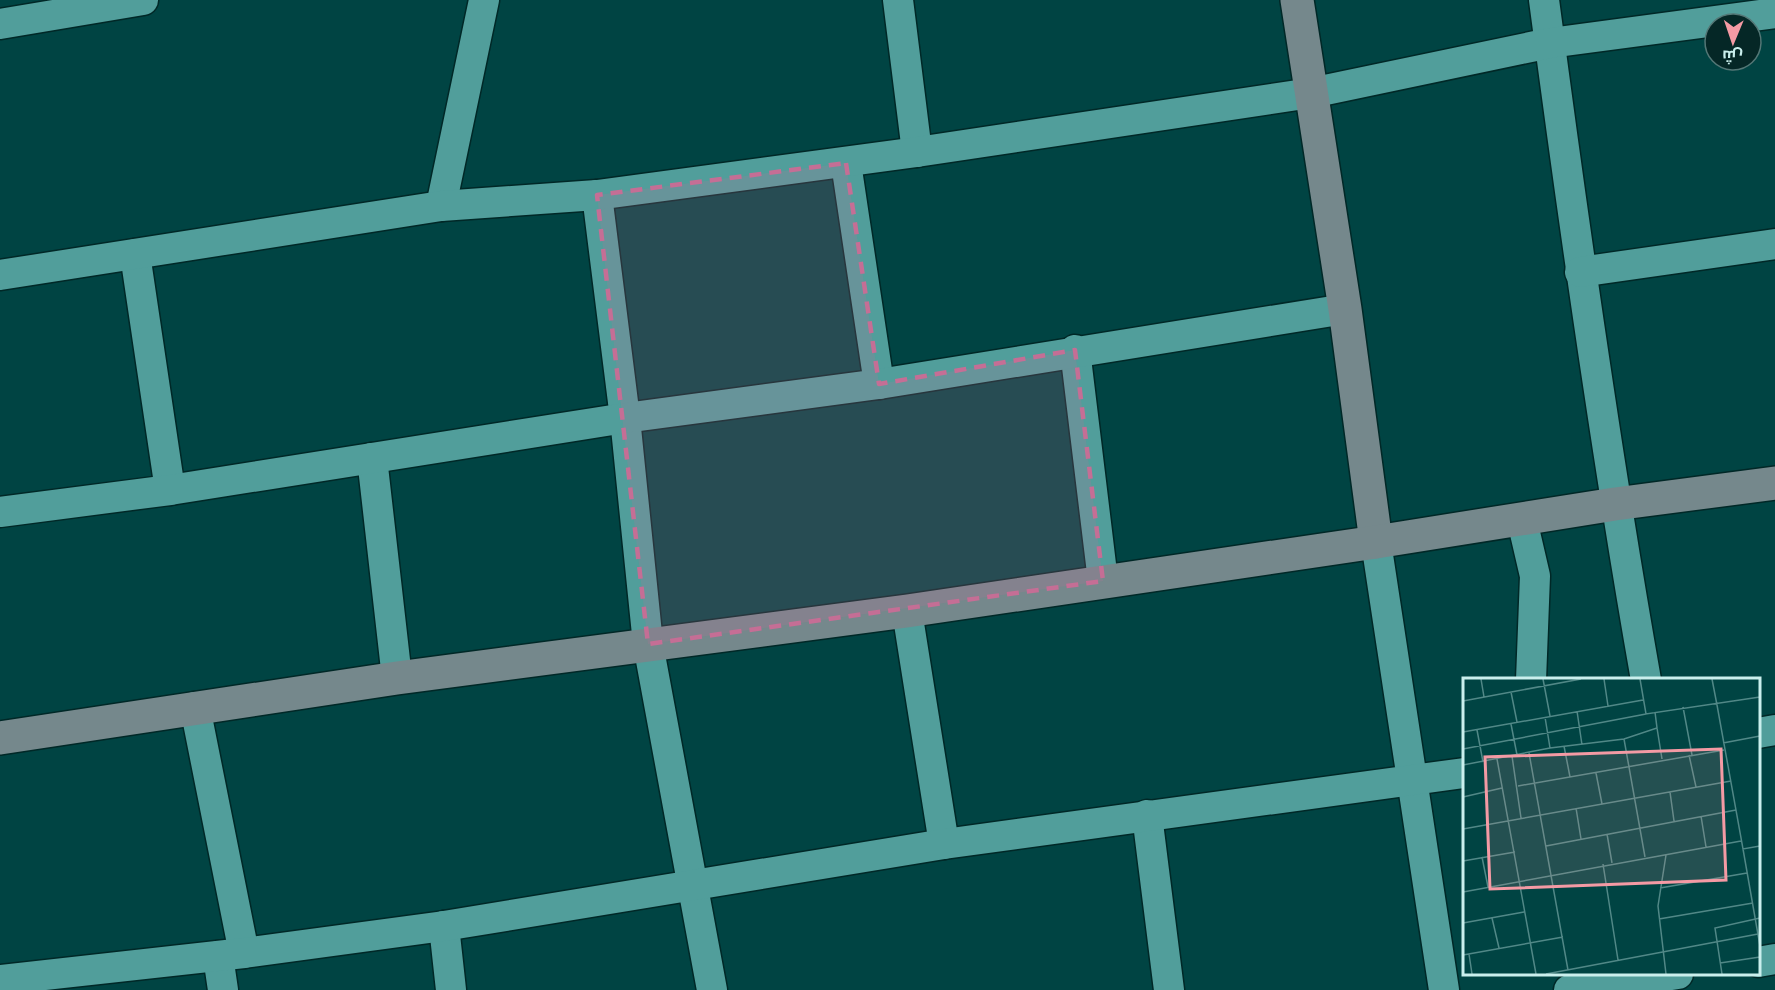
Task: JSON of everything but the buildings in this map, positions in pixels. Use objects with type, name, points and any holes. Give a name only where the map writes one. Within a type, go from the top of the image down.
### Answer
[{"type":"main road","points":[[1297,0],[1345,309],[1376,542]]},
{"type":"main road","points":[[0,738],[397,678],[907,611],[1522,520],[1615,504],[1775,483]]},
{"type":"street","points":[[0,24],[143,0]]},
{"type":"street","points":[[441,206],[484,0]]},
{"type":"street","points":[[898,0],[917,152]]},
{"type":"street","points":[[1544,0],[1580,272],[1615,504],[1646,678]]},
{"type":"street","points":[[0,275],[441,206],[597,195],[846,163],[1311,93],[1550,44],[1775,13]]},
{"type":"street","points":[[846,163],[879,384]]},
{"type":"street","points":[[597,195],[625,418],[648,644],[712,990]]},
{"type":"street","points":[[1580,272],[1775,244]]},
{"type":"street","points":[[135,254],[170,490]]},
{"type":"street","points":[[0,512],[170,490],[625,418],[879,384],[1075,350],[1345,309]]},
{"type":"street","points":[[1075,350],[1103,581]]},
{"type":"street","points":[[372,458],[397,678]]},
{"type":"street","points":[[1522,520],[1535,576],[1531,678]]},
{"type":"street","points":[[1376,542],[1414,780],[1444,990]]},
{"type":"street","points":[[907,611],[944,844]]},
{"type":"street","points":[[195,707],[231,954],[223,990]]},
{"type":"street","points":[[1760,733],[1775,730]]},
{"type":"street","points":[[0,980],[231,954],[444,926],[694,887],[944,844],[1463,773]]},
{"type":"street","points":[[1147,815],[1169,990]]},
{"type":"street","points":[[444,926],[451,990]]},
{"type":"street","points":[[1760,962],[1775,959]]},
{"type":"street","points":[[1571,984],[1667,975]]},
{"type":"highlighted area","points":[[846,163],[879,384],[1075,350],[1103,581],[648,644],[597,195]]}]
